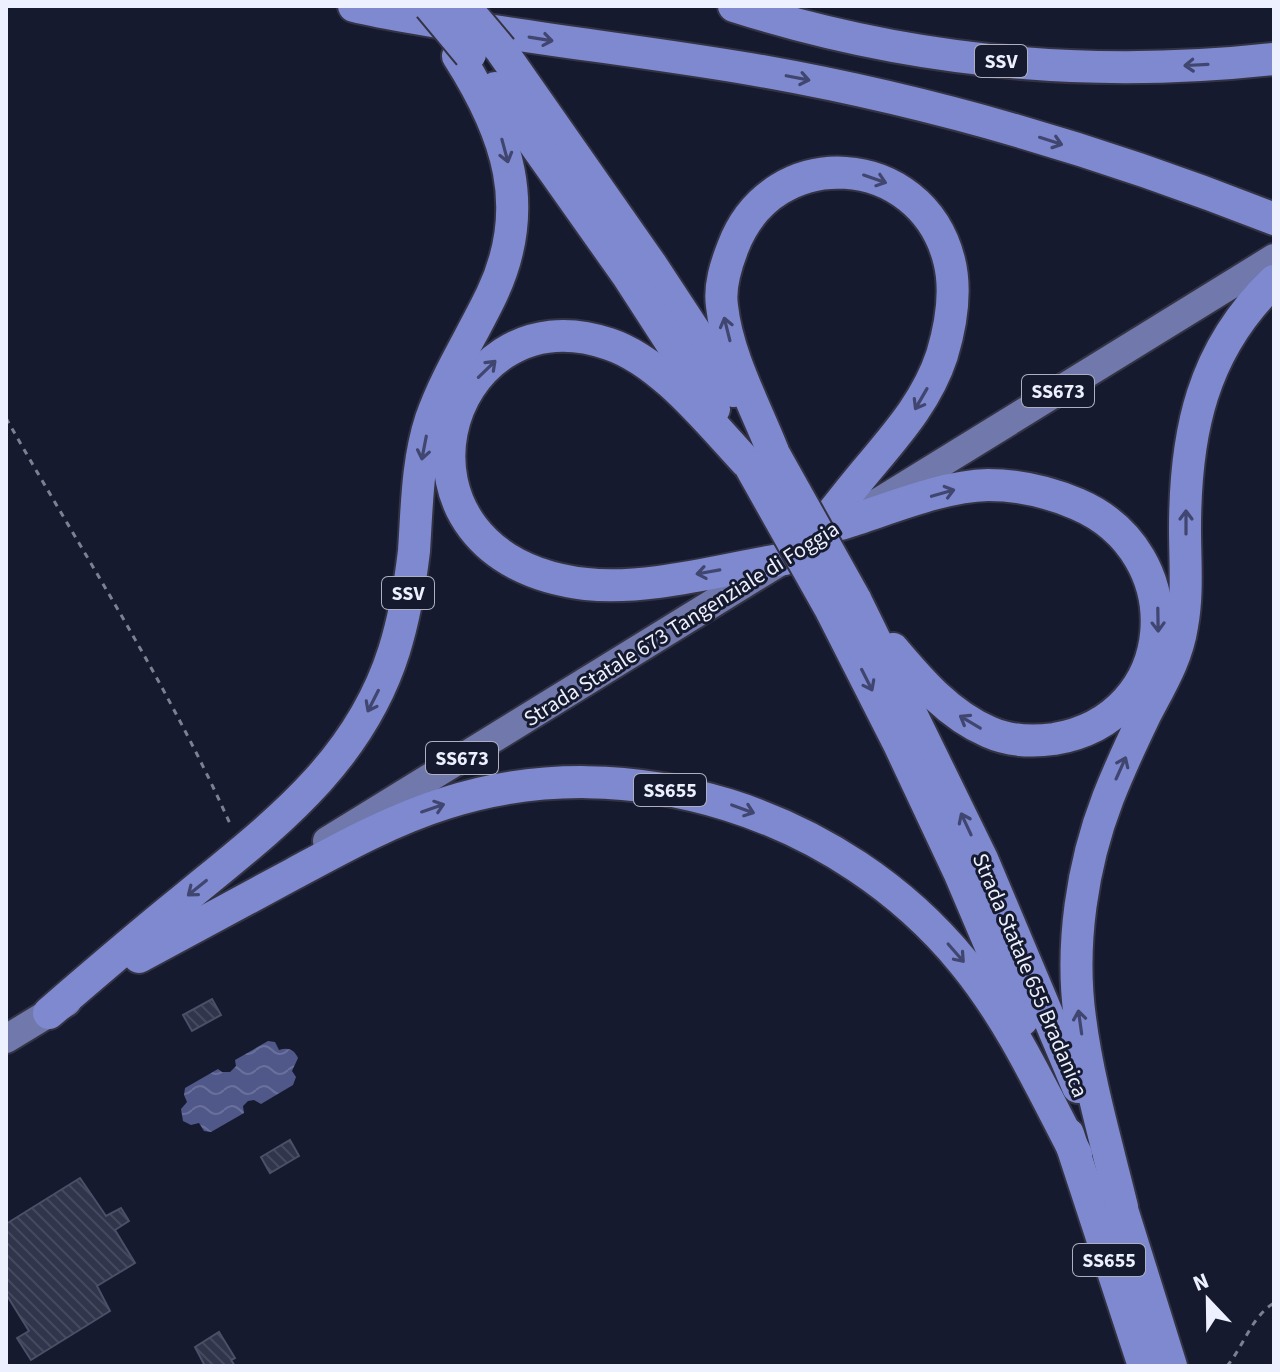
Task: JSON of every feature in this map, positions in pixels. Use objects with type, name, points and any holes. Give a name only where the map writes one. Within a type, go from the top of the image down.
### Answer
[{"type":"highway","points":[[354,6],[542,39],[749,69],[876,93],[988,122],[1197,188],[1274,219]]},
{"type":"highway","points":[[424,6],[476,53]]},
{"type":"highway","name":"SSV","points":[[430,6],[476,53],[652,266],[843,605]]},
{"type":"highway","name":"SSV","points":[[49,1013],[297,805],[335,762],[366,714],[386,673],[408,592],[418,482],[428,431],[442,393],[492,294],[507,252],[513,206],[505,152],[489,108],[464,6]]},
{"type":"highway","name":"SSV","points":[[734,6],[869,42],[1007,62],[1124,67],[1274,59]]},
{"type":"highway","name":"SSV","points":[[831,172],[857,173],[874,178],[906,194],[926,215],[943,240],[953,281],[949,326],[937,370],[914,413],[795,553],[640,583],[589,584],[542,575],[502,556],[484,542],[469,523],[452,486],[448,446],[461,402],[487,368],[510,350],[527,343],[546,338],[572,337],[612,344],[650,366],[762,460],[725,326],[722,289],[731,251],[753,212],[789,183],[831,172]]},
{"type":"highway","name":"SS655","points":[[1122,1207],[1079,1015],[1077,967],[1084,885],[1108,798],[1179,642],[1186,590],[1188,467],[1193,429],[1203,391],[1233,327],[1274,281]]},
{"type":"highway","points":[[841,524],[977,486],[1022,487],[1068,500],[1107,521],[1125,536],[1138,553],[1156,595],[1158,636],[1151,660],[1138,683],[1104,720],[1066,736],[1020,740],[998,736],[979,727],[939,699],[904,661],[843,605]]},
{"type":"highway","name":"Strada Statale 655 Bradanica","points":[[843,605],[982,859],[1094,1125],[1171,1366]]},
{"type":"highway","name":"Strada Statale 655 Bradanica","points":[[843,605],[899,744],[960,874],[1076,1154],[1144,1366]]},
{"type":"highway","name":"SS655","points":[[139,957],[371,833],[446,803],[493,791],[549,783],[611,783],[676,791],[738,807],[800,833],[854,863],[905,903],[947,943],[986,993],[1028,1062],[1076,1154]]},
{"type":"main road","name":"Strada Statale 673 Tangenziale di Foggia","points":[[6,1039],[1274,258]]},
{"type":"path","points":[[1236,6],[1266,6]]},
{"type":"path","points":[[6,418],[208,773],[243,851]]},
{"type":"path","points":[[1227,1366],[1239,1353],[1263,1310],[1274,1303]]},
{"type":"water","points":[[268,1041],[275,1042],[279,1050],[290,1050],[298,1058],[292,1071],[296,1077],[293,1085],[261,1104],[248,1101],[243,1106],[244,1113],[211,1132],[204,1131],[199,1123],[191,1125],[183,1121],[181,1109],[187,1102],[185,1088],[218,1069],[230,1072],[236,1066],[235,1060]]},
{"type":"building","points":[[212,999],[221,1015],[192,1031],[183,1015]]},
{"type":"building","points":[[290,1140],[299,1156],[270,1173],[261,1157]]},
{"type":"building","points":[[80,1178],[106,1216],[121,1208],[129,1221],[115,1230],[135,1263],[97,1286],[110,1311],[31,1360],[17,1338],[29,1331],[6,1294],[6,1224]]},
{"type":"building","points":[[219,1332],[235,1358],[231,1360],[235,1366],[205,1366],[195,1347]]}]
